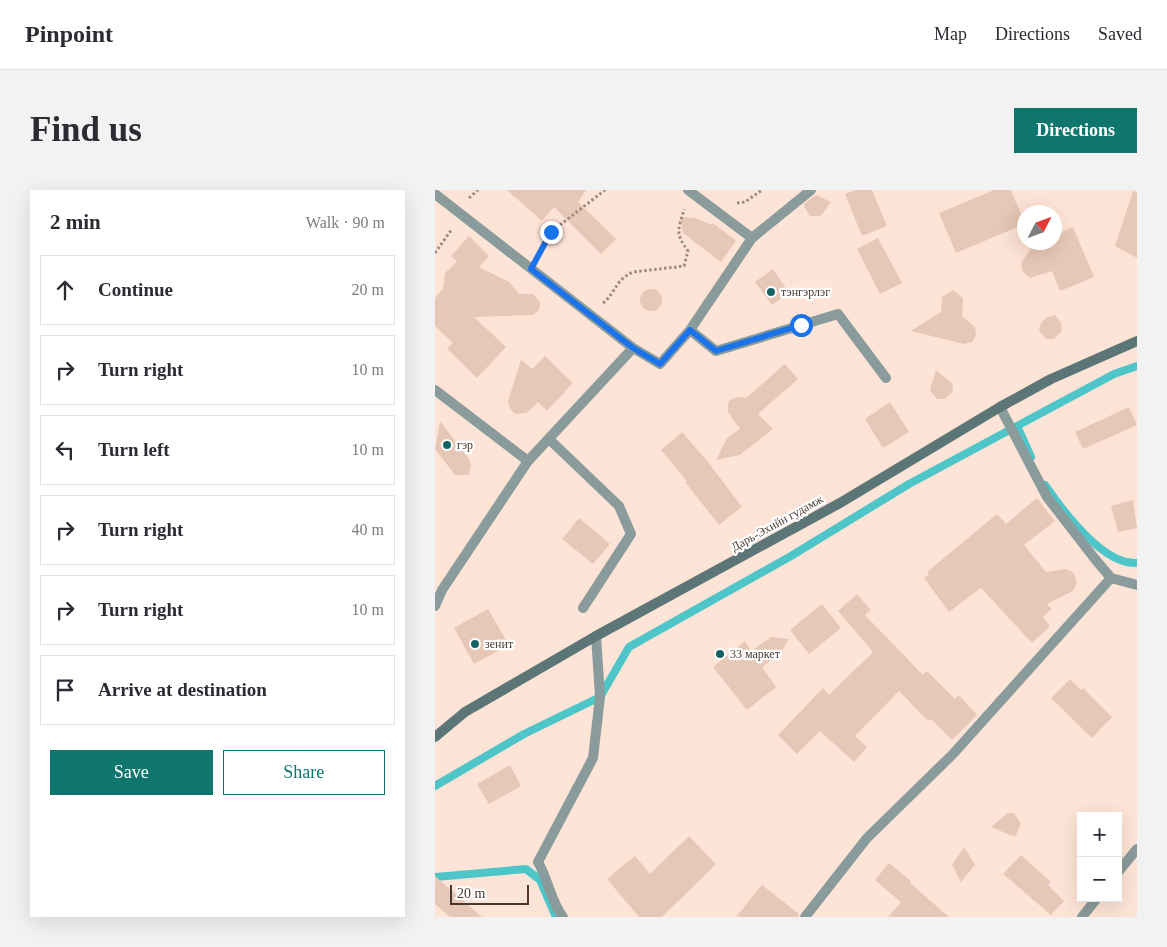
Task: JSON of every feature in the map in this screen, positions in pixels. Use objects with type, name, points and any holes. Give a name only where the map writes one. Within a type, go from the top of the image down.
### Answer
[{"type":"main road","name":"Дарь-Эхийн гудамж","points":[[435,737],[465,712],[596,636],[840,504],[1000,407],[1051,379],[1137,341]]},
{"type":"street","points":[[435,194],[633,348],[660,364],[690,330],[752,238],[811,190]]},
{"type":"street","points":[[691,193],[752,238]]},
{"type":"street","points":[[690,330],[716,351],[838,314],[886,378]]},
{"type":"street","points":[[435,606],[439,587],[528,461],[633,348]]},
{"type":"street","points":[[435,390],[528,461]]},
{"type":"street","points":[[1000,407],[1047,497],[1111,578],[1137,585]]},
{"type":"street","points":[[549,439],[619,506],[631,534],[583,608]]},
{"type":"street","points":[[805,917],[867,838],[953,754],[1111,578]]},
{"type":"street","points":[[563,917],[558,910],[546,877],[538,862],[593,758],[601,697],[596,636]]},
{"type":"street","points":[[1122,867],[1137,849]]},
{"type":"street","points":[[1082,917],[1094,902]]},
{"type":"path","points":[[531,269],[551,232],[605,190]]},
{"type":"path","points":[[719,213],[728,206],[745,202],[762,190]]},
{"type":"path","points":[[587,313],[609,299],[613,287],[625,275],[684,266],[688,250],[679,238],[678,227],[691,193]]},
{"type":"path","points":[[435,253],[462,215]]},
{"type":"building","points":[[507,190],[586,190],[578,202],[616,239],[601,254],[554,207],[542,221]]},
{"type":"building","points":[[856,190],[872,190],[887,226],[862,236],[845,194]]},
{"type":"building","points":[[994,190],[1011,190],[1017,205],[1017,227],[956,253],[939,213]]},
{"type":"building","points":[[1133,191],[1137,192],[1137,258],[1115,246]]},
{"type":"building","points":[[816,195],[831,202],[821,216],[810,216],[804,204]]},
{"type":"building","points":[[680,217],[695,218],[712,225],[713,223],[736,241],[721,262],[683,233]]},
{"type":"building","points":[[1073,227],[1094,277],[1060,291],[1052,271],[1030,278],[1022,271],[1021,263],[1030,250],[1062,250],[1062,232]]},
{"type":"building","points":[[469,236],[489,256],[479,267],[509,282],[519,294],[533,294],[540,302],[539,310],[533,315],[474,317],[506,347],[477,378],[447,349],[453,343],[435,326],[435,298],[443,289],[445,273],[457,261],[451,256]]},
{"type":"building","points":[[878,238],[902,283],[880,294],[857,249]]},
{"type":"building","points":[[773,269],[789,293],[772,305],[755,282]]},
{"type":"building","points":[[651,289],[659,292],[662,300],[659,308],[651,311],[643,308],[640,300],[643,292]]},
{"type":"building","points":[[953,290],[963,298],[962,316],[975,327],[976,335],[972,342],[964,344],[911,331],[941,312],[942,297]]},
{"type":"building","points":[[1055,315],[1061,323],[1062,331],[1054,339],[1046,339],[1039,330],[1041,323],[1046,318]]},
{"type":"building","points":[[545,356],[573,383],[547,411],[538,402],[526,413],[515,414],[510,409],[508,401],[521,360],[532,369]]},
{"type":"building","points":[[785,364],[798,379],[758,414],[773,429],[740,455],[716,460],[727,438],[740,429],[728,412],[730,400],[738,397],[746,398]]},
{"type":"building","points":[[936,370],[952,383],[953,391],[945,399],[937,399],[930,390]]},
{"type":"building","points":[[890,402],[909,432],[883,448],[865,419]]},
{"type":"building","points":[[1129,407],[1137,425],[1083,449],[1075,432]]},
{"type":"building","points":[[440,421],[469,459],[471,466],[469,475],[455,475],[435,449]]},
{"type":"building","points":[[682,432],[708,462],[742,507],[719,525],[685,482],[687,481],[661,450]]},
{"type":"building","points":[[1037,498],[1055,521],[1024,545],[1046,572],[1066,569],[1074,573],[1077,582],[1073,591],[1047,604],[1052,609],[1043,617],[1050,626],[1032,643],[981,588],[949,612],[924,578],[929,575],[927,572],[997,514],[1006,524]]},
{"type":"building","points":[[1133,500],[1137,528],[1118,532],[1111,506]]},
{"type":"building","points":[[579,518],[610,544],[593,564],[562,539]]},
{"type":"building","points":[[857,594],[871,610],[865,615],[923,675],[927,671],[955,699],[959,695],[977,715],[952,740],[931,719],[928,721],[899,691],[855,736],[867,747],[854,762],[820,731],[797,754],[778,735],[823,688],[829,695],[873,652],[838,611]]},
{"type":"building","points":[[822,604],[841,628],[809,654],[790,630]]},
{"type":"building","points":[[488,609],[509,645],[474,664],[454,628]]},
{"type":"building","points":[[771,637],[789,639],[780,654],[762,667],[776,687],[747,710],[713,667],[745,641],[751,651]]},
{"type":"building","points":[[1070,679],[1081,690],[1083,688],[1112,717],[1092,738],[1051,698]]},
{"type":"building","points":[[510,765],[521,786],[489,804],[477,784]]},
{"type":"building","points":[[1008,813],[1014,813],[1021,824],[1015,837],[991,827]]},
{"type":"building","points":[[689,836],[716,864],[662,917],[639,917],[607,879],[635,856],[650,874]]},
{"type":"building","points":[[964,847],[975,865],[961,882],[952,865]]},
{"type":"building","points":[[1021,855],[1051,882],[1048,885],[1064,901],[1051,915],[1003,874]]},
{"type":"building","points":[[889,863],[949,917],[888,917],[901,902],[875,880]]},
{"type":"building","points":[[435,876],[482,917],[450,917],[435,904]]},
{"type":"building","points":[[762,885],[799,914],[798,917],[736,917]]},
{"type":"waterway","points":[[435,786],[524,734],[600,697],[629,647],[791,556],[909,484],[1114,374],[1137,366]]},
{"type":"waterway","points":[[1017,426],[1031,457]]},
{"type":"waterway","points":[[1045,485],[1073,522],[1098,546],[1124,561],[1137,563]]},
{"type":"waterway","points":[[435,877],[526,869],[540,880],[556,917]]},
{"type":"place","name":"тэнгэрлэг","points":[[771,292]]},
{"type":"place","name":"гэр","points":[[447,445]]},
{"type":"place","name":"зенит","points":[[475,644]]},
{"type":"place","name":"33 маркет","points":[[720,654]]},
{"type":"route","points":[[551,232],[531,269],[633,348],[660,364],[690,330],[716,351],[801,325]]}]
